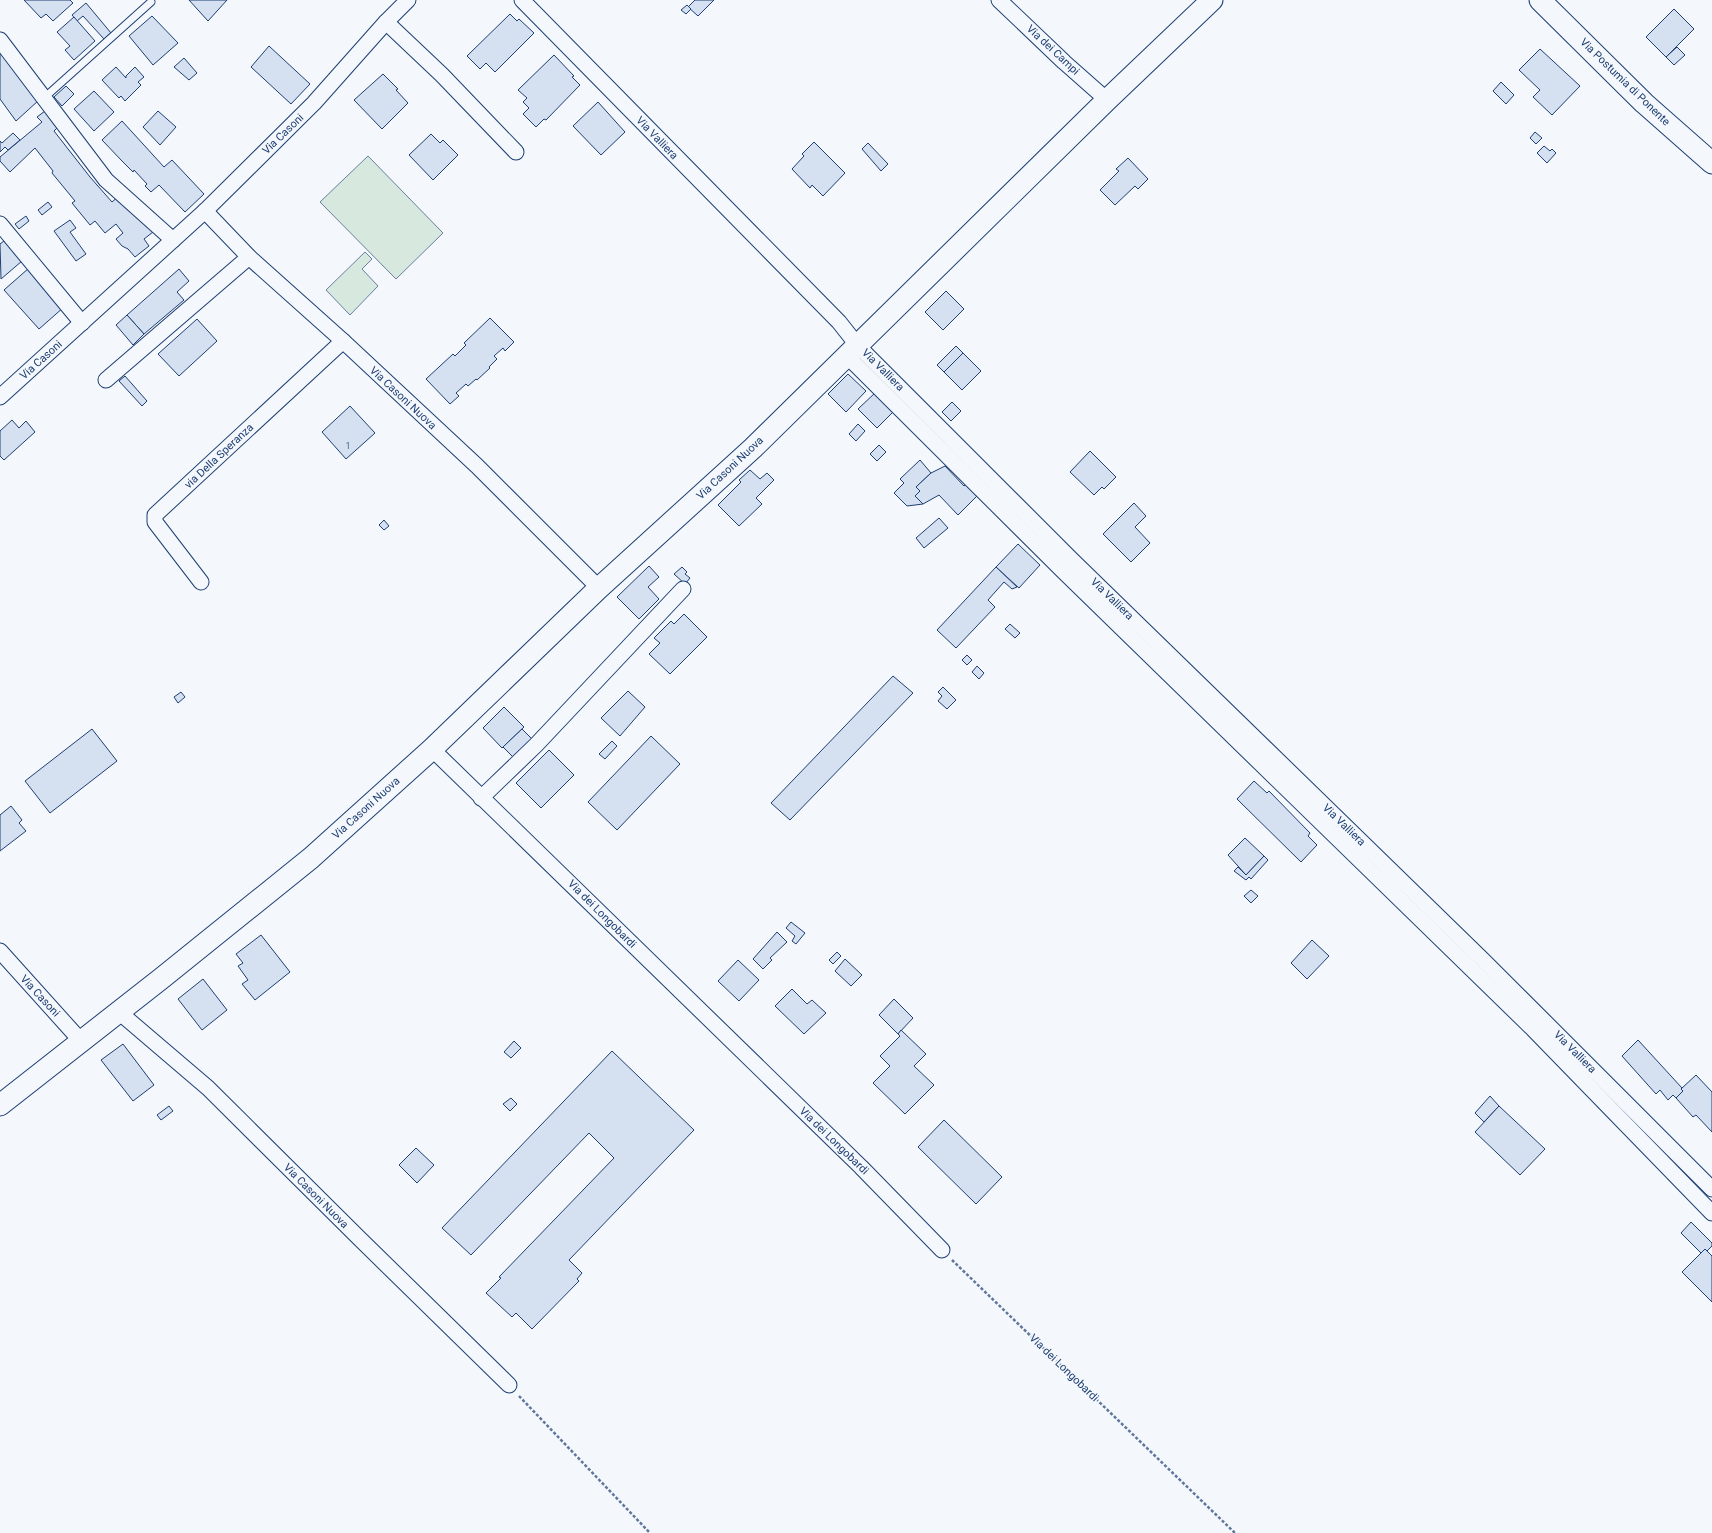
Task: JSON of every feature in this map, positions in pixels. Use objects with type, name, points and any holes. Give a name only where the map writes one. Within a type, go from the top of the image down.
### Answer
[{"type":"main road","name":"Via Casoni Nuova","points":[[0,1105],[49,1068],[81,1040],[119,1012],[311,858],[432,749],[599,588],[753,448],[1107,100],[1212,0]]},
{"type":"main road","name":"Via Postumia di Ponente","points":[[1540,0],[1644,103],[1712,163]]},
{"type":"street","name":"Via Casoni","points":[[0,397],[205,211],[314,103],[386,22],[408,0]]},
{"type":"street","name":"Via Valliera","points":[[522,0],[839,322],[853,351],[1533,1030],[1712,1213]]},
{"type":"street","name":"Via dei Campi","points":[[1000,0],[1064,62],[1107,100]]},
{"type":"street","points":[[386,22],[442,75],[516,152]]},
{"type":"street","points":[[0,40],[106,180],[173,240]]},
{"type":"street","name":"Via Casoni Nuova","points":[[205,211],[249,257],[343,341],[477,466],[599,588]]},
{"type":"street","points":[[0,224],[82,323]]},
{"type":"street","points":[[106,380],[249,257]]},
{"type":"street","name":"via Della Speranza","points":[[201,582],[155,522],[155,515],[343,341]]},
{"type":"street","name":"Via Valliera","points":[[1067,565],[1483,960],[1712,1189]]},
{"type":"street","points":[[481,798],[536,745],[683,589]]},
{"type":"street","name":"Via dei Longobardi","points":[[432,749],[861,1167],[942,1250]]},
{"type":"street","name":"Via Casoni","points":[[0,951],[81,1040]]},
{"type":"street","name":"Via Casoni Nuova","points":[[119,1012],[208,1088],[355,1235],[509,1385]]},
{"type":"lane","points":[[44,98],[152,2]]},
{"type":"path","name":"Via dei Longobardi","points":[[942,1250],[1235,1533]]},
{"type":"path","points":[[509,1385],[650,1533]]},
{"type":"shaded area","points":[[368,156],[443,233],[396,279],[320,202]]},
{"type":"shaded area","points":[[365,252],[372,259],[362,269],[378,286],[350,315],[326,290]]},
{"type":"building","points":[[24,0],[70,0],[73,3],[53,21],[46,14],[41,18]]},
{"type":"building","points":[[189,0],[227,0],[208,21]]},
{"type":"building","points":[[695,0],[714,0],[698,16],[688,7]]},
{"type":"building","points":[[86,3],[111,33],[104,39],[83,16],[77,21],[72,15]]},
{"type":"building","points":[[687,5],[691,9],[686,14],[681,10]]},
{"type":"building","points":[[1674,9],[1694,29],[1666,57],[1646,37]]},
{"type":"building","points":[[510,14],[517,21],[519,19],[534,33],[495,72],[486,63],[480,69],[467,56]]},
{"type":"building","points":[[152,16],[178,43],[153,65],[129,36]]},
{"type":"building","points":[[74,17],[95,41],[74,60],[65,50],[70,46],[57,32]]},
{"type":"building","points":[[269,46],[310,84],[291,104],[251,67]]},
{"type":"building","points":[[1677,47],[1685,55],[1674,65],[1666,57]]},
{"type":"building","points":[[0,49],[39,100],[16,121],[0,99]]},
{"type":"building","points":[[1540,49],[1580,86],[1552,115],[1533,97],[1540,90],[1519,70]]},
{"type":"building","points":[[554,55],[574,76],[572,77],[580,85],[546,120],[544,119],[536,127],[523,114],[529,108],[523,102],[527,98],[518,90]]},
{"type":"building","points":[[184,58],[197,73],[189,80],[174,67]]},
{"type":"building","points":[[116,67],[126,78],[126,76],[135,67],[144,77],[138,82],[141,85],[125,101],[121,96],[119,98],[102,80]]},
{"type":"building","points":[[383,74],[398,89],[396,90],[408,103],[382,129],[354,100]]},
{"type":"building","points":[[1501,82],[1514,95],[1506,104],[1493,91]]},
{"type":"building","points":[[66,86],[74,94],[62,106],[54,97]]},
{"type":"building","points":[[94,91],[114,112],[94,131],[74,109]]},
{"type":"building","points":[[598,102],[625,132],[601,155],[573,126]]},
{"type":"building","points":[[45,111],[57,128],[54,131],[90,177],[112,202],[120,195],[153,232],[144,239],[149,246],[135,257],[116,239],[123,233],[116,224],[105,233],[95,221],[90,225],[72,203],[75,201],[52,173],[53,171],[35,148],[10,172],[0,161],[0,157],[42,122],[37,117]]},
{"type":"building","points":[[158,111],[176,127],[160,145],[143,127]]},
{"type":"building","points":[[122,121],[164,167],[172,160],[204,194],[185,212],[159,185],[151,192],[145,186],[147,184],[134,170],[133,172],[102,140]]},
{"type":"building","points":[[1535,132],[1542,138],[1536,144],[1530,138]]},
{"type":"building","points":[[13,133],[20,140],[8,150],[5,147],[0,152],[0,141],[2,143]]},
{"type":"building","points":[[431,134],[440,143],[443,140],[458,155],[433,180],[409,155]]},
{"type":"building","points":[[814,142],[845,173],[823,196],[812,185],[810,188],[792,169],[804,156],[802,154]]},
{"type":"building","points":[[868,143],[888,164],[881,171],[862,149]]},
{"type":"building","points":[[1544,146],[1550,151],[1552,149],[1556,153],[1547,163],[1537,153]]},
{"type":"building","points":[[1128,158],[1148,179],[1138,189],[1135,186],[1115,205],[1100,190],[1119,171],[1116,169]]},
{"type":"building","points":[[48,202],[52,207],[42,215],[38,210]]},
{"type":"building","points":[[26,216],[29,221],[19,229],[15,224]]},
{"type":"building","points":[[70,220],[76,228],[70,232],[86,254],[76,261],[54,231]]},
{"type":"building","points":[[4,241],[22,261],[1,279],[0,244]]},
{"type":"building","points":[[29,268],[64,307],[39,329],[4,290]]},
{"type":"building","points":[[179,269],[189,281],[177,292],[184,300],[144,334],[127,315]]},
{"type":"building","points":[[946,291],[964,309],[943,330],[925,312]]},
{"type":"building","points":[[127,315],[144,334],[133,345],[116,325]]},
{"type":"building","points":[[490,318],[514,342],[505,351],[503,348],[494,356],[497,359],[489,367],[490,368],[477,380],[476,379],[468,386],[466,384],[456,393],[459,396],[450,404],[426,379],[453,354],[455,356],[466,345],[464,343]]},
{"type":"building","points":[[197,319],[217,341],[179,376],[158,354]]},
{"type":"building","points":[[956,346],[963,353],[944,372],[937,365]]},
{"type":"building","points":[[963,353],[981,371],[962,390],[944,372]]},
{"type":"building","points":[[848,374],[866,391],[846,412],[828,394]]},
{"type":"building","points":[[125,376],[147,401],[142,406],[119,381]]},
{"type":"building","points":[[876,392],[894,411],[877,428],[858,409]]},
{"type":"building","points":[[952,402],[961,411],[951,421],[942,412]]},
{"type":"building","points":[[350,406],[375,433],[346,459],[322,432]]},
{"type":"building","points":[[12,420],[19,428],[26,421],[35,432],[4,460],[0,456],[0,431]]},
{"type":"building","points":[[858,424],[865,431],[856,441],[849,434]]},
{"type":"building","points":[[879,445],[886,452],[877,461],[870,454]]},
{"type":"building","points":[[1090,451],[1116,477],[1104,489],[1102,487],[1094,495],[1070,472]]},
{"type":"building","points":[[920,460],[931,473],[916,487],[920,491],[915,496],[923,504],[907,506],[894,493],[904,483],[900,479]]},
{"type":"building","points":[[945,466],[964,486],[970,481],[981,492],[958,515],[939,495],[923,504],[915,496],[920,491],[916,487],[931,473]]},
{"type":"building","points":[[750,470],[760,479],[767,473],[774,480],[756,498],[762,504],[739,526],[718,505],[741,482],[739,480]]},
{"type":"building","points":[[1134,503],[1146,516],[1135,527],[1150,543],[1131,562],[1103,534]]},
{"type":"building","points":[[939,518],[948,528],[924,548],[916,538]]},
{"type":"building","points":[[384,520],[389,526],[384,530],[379,525]]},
{"type":"building","points":[[1018,544],[1040,565],[1019,588],[996,567]]},
{"type":"building","points":[[649,566],[659,577],[648,587],[659,599],[639,619],[617,597]]},
{"type":"building","points":[[682,567],[687,572],[685,574],[690,578],[685,584],[674,574]]},
{"type":"building","points":[[996,567],[1017,587],[1012,589],[1004,582],[988,600],[995,607],[956,648],[937,630]]},
{"type":"building","points":[[684,614],[707,637],[670,674],[649,654],[660,643],[654,638],[671,621],[674,624]]},
{"type":"building","points":[[1010,624],[1020,633],[1015,638],[1005,629]]},
{"type":"building","points":[[967,655],[972,660],[967,665],[962,660]]},
{"type":"building","points":[[977,666],[984,673],[979,679],[972,672]]},
{"type":"building","points":[[893,676],[913,693],[790,820],[771,803]]},
{"type":"building","points":[[943,687],[956,700],[947,709],[938,701],[942,696],[938,692]]},
{"type":"building","points":[[628,691],[645,707],[620,736],[601,718]]},
{"type":"building","points":[[181,692],[185,697],[178,703],[174,697]]},
{"type":"building","points":[[504,707],[524,727],[502,748],[483,728]]},
{"type":"building","points":[[92,729],[117,761],[50,813],[25,781]]},
{"type":"building","points":[[522,729],[535,742],[516,760],[503,747]]},
{"type":"building","points":[[651,736],[680,764],[617,830],[588,802]]},
{"type":"building","points":[[612,741],[617,746],[605,759],[599,754]]},
{"type":"building","points":[[549,750],[574,775],[541,808],[516,783]]},
{"type":"building","points":[[1254,781],[1267,793],[1269,791],[1310,833],[1308,836],[1317,845],[1301,862],[1237,799]]},
{"type":"building","points":[[11,806],[22,820],[19,823],[26,831],[0,851],[0,815]]},
{"type":"building","points":[[1245,838],[1264,856],[1246,875],[1228,855]]},
{"type":"building","points":[[1264,856],[1268,860],[1251,879],[1249,877],[1246,880],[1234,871],[1238,867],[1246,875]]},
{"type":"building","points":[[1251,890],[1258,896],[1251,903],[1244,896]]},
{"type":"building","points":[[791,922],[805,933],[796,944],[792,941],[795,936],[786,928]]},
{"type":"building","points":[[777,932],[787,942],[770,958],[772,960],[763,969],[753,959]]},
{"type":"building","points":[[261,935],[290,972],[255,1000],[242,984],[248,980],[238,966],[243,963],[236,954]]},
{"type":"building","points":[[1312,940],[1329,956],[1307,979],[1291,963]]},
{"type":"building","points":[[837,952],[841,956],[833,964],[829,960]]},
{"type":"building","points":[[845,959],[862,975],[851,986],[835,971]]},
{"type":"building","points":[[738,960],[759,980],[739,1001],[718,981]]},
{"type":"building","points":[[203,979],[227,1010],[202,1030],[178,999]]},
{"type":"building","points":[[792,989],[807,1004],[812,1000],[826,1013],[804,1034],[775,1006]]},
{"type":"building","points":[[894,999],[913,1018],[898,1034],[879,1015]]},
{"type":"building","points":[[901,1030],[926,1054],[914,1066],[934,1085],[905,1114],[873,1083],[890,1066],[880,1056],[900,1036],[898,1034]]},
{"type":"building","points":[[1638,1040],[1682,1088],[1681,1089],[1683,1091],[1676,1098],[1673,1095],[1668,1100],[1660,1090],[1656,1094],[1622,1056]]},
{"type":"building","points":[[514,1041],[521,1048],[511,1058],[504,1052]]},
{"type":"building","points":[[123,1044],[154,1085],[133,1101],[101,1060]]},
{"type":"building","points":[[612,1051],[694,1130],[569,1260],[582,1273],[577,1279],[579,1281],[532,1329],[516,1313],[512,1317],[486,1293],[501,1278],[499,1277],[614,1158],[589,1133],[471,1255],[442,1228]]},
{"type":"building","points":[[1696,1075],[1712,1092],[1712,1132],[1696,1115],[1693,1117],[1676,1098],[1683,1091],[1681,1089]]},
{"type":"building","points":[[1490,1096],[1499,1106],[1484,1122],[1475,1113]]},
{"type":"building","points":[[511,1098],[517,1104],[510,1111],[503,1104]]},
{"type":"building","points":[[169,1106],[173,1111],[161,1120],[157,1115]]},
{"type":"building","points":[[1499,1106],[1545,1149],[1520,1175],[1475,1132]]},
{"type":"building","points":[[944,1120],[1002,1177],[976,1204],[918,1147]]},
{"type":"building","points":[[416,1148],[434,1165],[417,1183],[399,1165]]},
{"type":"building","points":[[1691,1222],[1712,1243],[1712,1246],[1707,1251],[1705,1249],[1701,1253],[1681,1233]]},
{"type":"building","points":[[1705,1249],[1712,1256],[1712,1302],[1682,1272]]}]
